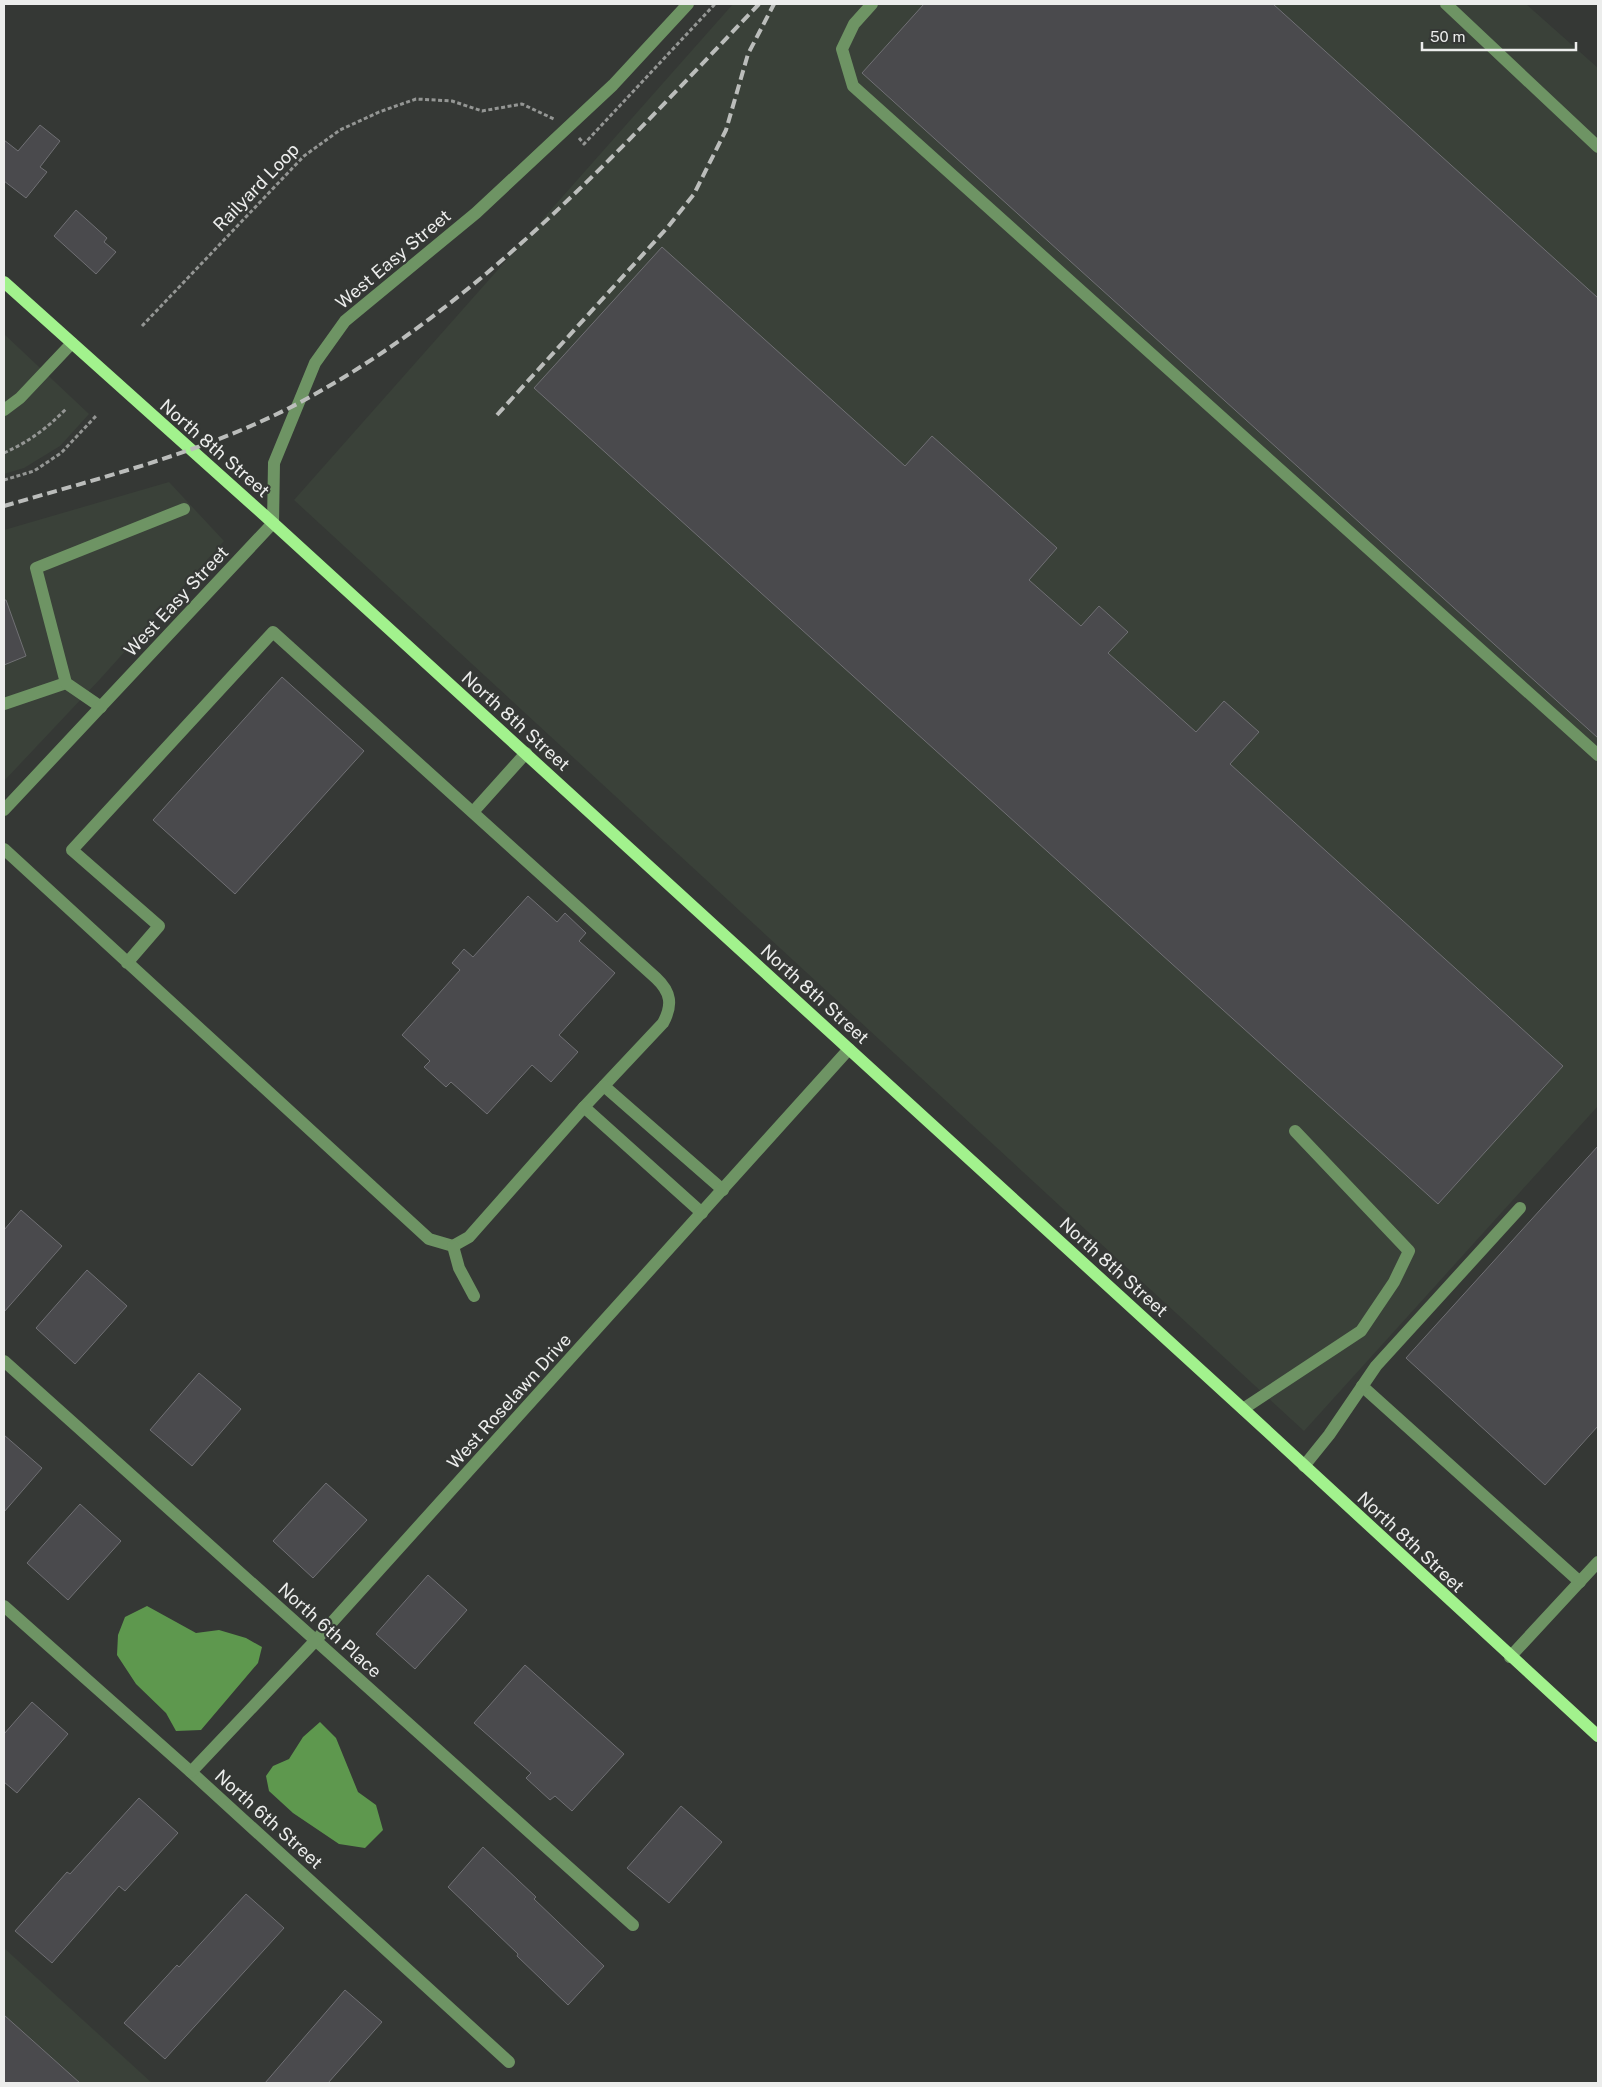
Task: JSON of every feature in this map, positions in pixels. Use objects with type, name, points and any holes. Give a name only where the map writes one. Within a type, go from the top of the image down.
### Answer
[{"type":"main road","name":"North 8th Street","points":[[4,282],[526,753],[1598,1736]]},
{"type":"street","name":"West Easy Street","points":[[4,810],[273,523],[274,463],[315,362],[345,321],[476,213],[613,85],[688,4]]},
{"type":"street","points":[[872,4],[854,24],[842,49],[853,86],[1598,755]]},
{"type":"street","points":[[1446,4],[1598,147]]},
{"type":"street","points":[[4,410],[20,398],[72,343]]},
{"type":"street","points":[[101,707],[66,683],[36,568],[184,509]]},
{"type":"street","points":[[4,849],[429,1240],[453,1246],[469,1237],[584,1107],[663,1023],[668,1014],[670,1004],[665,986],[273,632],[72,850],[159,926],[128,963]]},
{"type":"street","points":[[4,704],[66,683]]},
{"type":"street","points":[[473,812],[526,753]]},
{"type":"street","name":"West Roselawn Drive","points":[[191,1772],[316,1640],[849,1048]]},
{"type":"street","points":[[604,1086],[723,1190]]},
{"type":"street","points":[[584,1107],[702,1213]]},
{"type":"street","points":[[1243,1409],[1361,1331],[1394,1282],[1409,1251],[1295,1131]]},
{"type":"street","points":[[1304,1466],[1330,1435],[1376,1366],[1520,1208]]},
{"type":"street","points":[[453,1246],[459,1268],[474,1296]]},
{"type":"street","name":"North 6th Place","points":[[6,1367],[316,1640],[633,1925]]},
{"type":"street","points":[[1362,1386],[1580,1582]]},
{"type":"street","points":[[1510,1657],[1598,1562]]},
{"type":"street","name":"North 6th Street","points":[[4,1606],[191,1772],[509,2062]]},
{"type":"path","points":[[578,138],[584,144],[715,4]]},
{"type":"path","name":"Railyard Loop","points":[[142,326],[304,156],[340,130],[379,112],[416,99],[452,100],[482,111],[522,104],[556,120]]},
{"type":"path","points":[[4,453],[27,443],[50,425],[66,409]]},
{"type":"path","points":[[4,480],[34,471],[61,453],[96,416]]},
{"type":"shaded area","points":[[733,4],[1526,4],[1598,68],[1598,1106],[1304,1431],[294,500]]},
{"type":"shaded area","points":[[4,334],[89,414],[60,446],[24,468],[4,474]]},
{"type":"shaded area","points":[[169,482],[224,541],[101,678],[4,781],[4,530]]},
{"type":"shaded area","points":[[147,1606],[196,1633],[219,1630],[246,1638],[262,1647],[258,1663],[201,1730],[176,1731],[166,1713],[136,1684],[117,1655],[118,1635],[125,1617]]},
{"type":"shaded area","points":[[320,1722],[336,1738],[358,1792],[376,1805],[383,1830],[365,1848],[339,1844],[293,1813],[269,1791],[266,1776],[273,1766],[289,1759],[303,1737]]},
{"type":"shaded area","points":[[4,1948],[152,2083],[4,2083]]},
{"type":"building","points":[[924,4],[1273,4],[1598,298],[1598,738],[862,73]]},
{"type":"building","points":[[40,125],[60,141],[40,167],[47,172],[26,198],[4,181],[4,140],[18,151]]},
{"type":"building","points":[[76,210],[107,238],[104,242],[116,252],[96,274],[54,236]]},
{"type":"building","points":[[662,247],[905,466],[932,436],[1057,548],[1029,580],[1081,626],[1099,606],[1128,632],[1108,653],[1196,732],[1224,701],[1259,732],[1230,764],[1563,1066],[1438,1204],[534,388]]},
{"type":"building","points":[[4,600],[6,600],[26,656],[4,665]]},
{"type":"building","points":[[282,677],[364,751],[235,894],[153,820]]},
{"type":"building","points":[[528,896],[557,922],[565,913],[586,933],[579,941],[615,973],[559,1035],[578,1052],[551,1082],[532,1065],[487,1114],[451,1082],[446,1087],[424,1067],[430,1061],[402,1035],[460,970],[452,963],[464,949],[473,957]]},
{"type":"building","points":[[1598,1146],[1598,1426],[1545,1485],[1406,1358]]},
{"type":"building","points":[[21,1210],[62,1246],[4,1312],[4,1230]]},
{"type":"building","points":[[87,1270],[127,1306],[75,1364],[36,1328]]},
{"type":"building","points":[[199,1373],[241,1409],[192,1466],[150,1430]]},
{"type":"building","points":[[4,1435],[42,1468],[4,1512]]},
{"type":"building","points":[[326,1483],[367,1520],[313,1578],[273,1541]]},
{"type":"building","points":[[80,1504],[121,1541],[68,1600],[27,1563]]},
{"type":"building","points":[[428,1575],[467,1610],[415,1669],[376,1634]]},
{"type":"building","points":[[525,1665],[624,1754],[572,1811],[555,1796],[550,1800],[526,1778],[531,1773],[474,1723]]},
{"type":"building","points":[[32,1702],[68,1734],[17,1793],[4,1782],[4,1734]]},
{"type":"building","points":[[139,1798],[178,1833],[125,1891],[119,1886],[52,1963],[15,1931],[67,1872],[70,1874]]},
{"type":"building","points":[[681,1806],[722,1842],[669,1903],[627,1868]]},
{"type":"building","points":[[483,1847],[536,1897],[534,1899],[604,1966],[568,2005],[448,1887]]},
{"type":"building","points":[[246,1894],[284,1928],[165,2059],[124,2023]]},
{"type":"building","points":[[345,1990],[382,2022],[328,2083],[265,2083]]},
{"type":"building","points":[[4,2015],[80,2083],[4,2083]]},
{"type":"railway","points":[[4,506],[116,474],[226,436],[297,404],[363,365],[426,321],[486,274],[544,223],[653,115],[759,4]]},
{"type":"railway","points":[[497,415],[667,228],[694,194],[726,130],[748,54],[774,4]]}]
